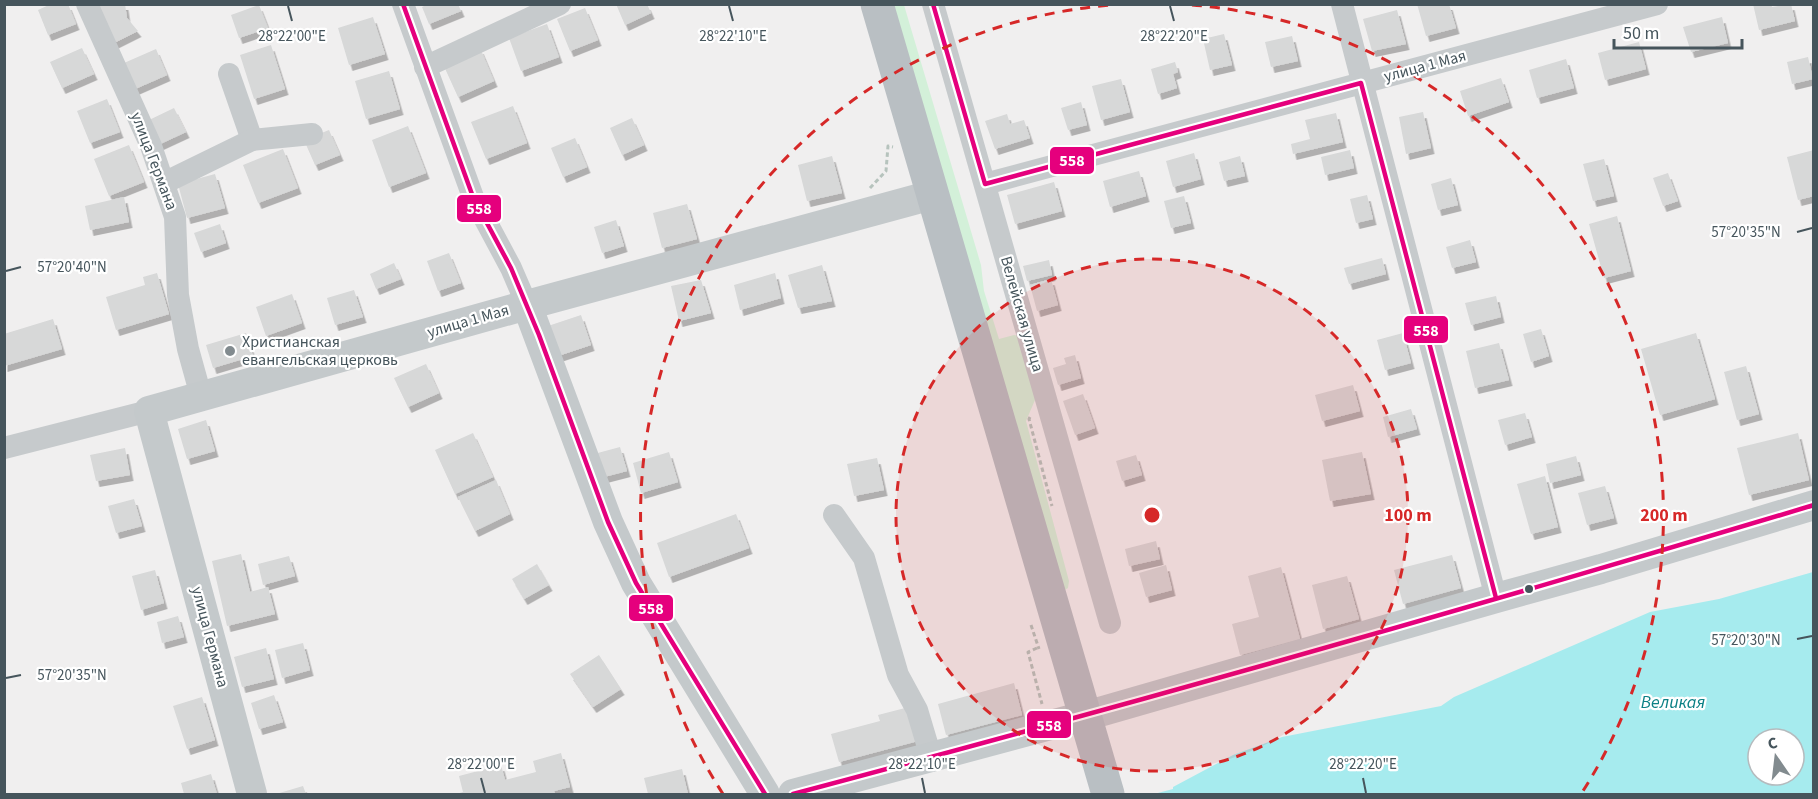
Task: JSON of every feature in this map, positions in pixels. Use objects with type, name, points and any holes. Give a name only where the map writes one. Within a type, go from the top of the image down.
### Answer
[{"type":"highway","points":[[877,4],[1108,795]]},
{"type":"main road","name":"улица 1 Мая","points":[[149,411],[932,195]]},
{"type":"main road","points":[[527,305],[608,522],[636,583],[765,795]]},
{"type":"main road","name":"улица Германа","points":[[149,411],[252,795]]},
{"type":"main road","points":[[793,795],[1048,726],[1601,569],[1814,505]]},
{"type":"street","name":"улица Германа","points":[[87,4],[151,146],[175,217],[178,295],[188,349],[201,396]]},
{"type":"street","points":[[402,4],[473,197],[512,268],[527,305]]},
{"type":"street","points":[[426,67],[560,4]]},
{"type":"street","name":"Велейская улица","points":[[933,4],[1110,623]]},
{"type":"street","points":[[1342,4],[1496,598]]},
{"type":"street","name":"улица 1 Мая","points":[[984,183],[1657,4]]},
{"type":"street","points":[[229,74],[252,140]]},
{"type":"street","points":[[164,183],[252,140],[312,134]]},
{"type":"street","name":"улица 1 Мая","points":[[4,448],[149,411]]},
{"type":"street","points":[[834,516],[864,558],[898,675],[918,710],[931,757]]},
{"type":"path","points":[[1031,625],[1037,648],[1028,652],[1048,726]]},
{"type":"green space","points":[[893,5],[904,5],[981,265],[984,291],[999,339],[1014,335],[1022,337],[1038,393],[1026,421],[1069,581],[1068,588],[1059,593]]},
{"type":"water","name":"Великая","points":[[1813,572],[1813,794],[1154,794],[1173,789],[1233,755],[1282,737],[1441,706],[1454,697],[1650,612],[1719,599]]},
{"type":"building","points":[[51,4],[68,4],[76,24],[48,35],[38,10]]},
{"type":"building","points":[[98,4],[125,4],[127,18],[138,31],[112,44]]},
{"type":"building","points":[[428,4],[458,4],[461,11],[429,24],[422,7]]},
{"type":"building","points":[[616,4],[647,4],[651,13],[625,25]]},
{"type":"building","points":[[1417,4],[1449,4],[1456,28],[1426,36]]},
{"type":"building","points":[[1753,4],[1771,4],[1772,7],[1791,4],[1795,21],[1759,30]]},
{"type":"building","points":[[259,5],[268,28],[239,38],[231,15]]},
{"type":"building","points":[[585,8],[598,40],[570,51],[557,19]]},
{"type":"building","points":[[1397,10],[1406,44],[1372,51],[1363,19]]},
{"type":"building","points":[[373,17],[385,54],[349,65],[338,28]]},
{"type":"building","points":[[1722,17],[1728,43],[1691,52],[1683,27]]},
{"type":"building","points":[[547,24],[559,57],[521,71],[509,38]]},
{"type":"building","points":[[1224,34],[1232,65],[1210,70],[1203,39]]},
{"type":"building","points":[[1292,36],[1298,61],[1271,67],[1265,42]]},
{"type":"building","points":[[1639,42],[1646,69],[1605,80],[1598,53]]},
{"type":"building","points":[[271,45],[285,89],[254,99],[240,55]]},
{"type":"building","points":[[82,48],[94,74],[62,88],[50,62]]},
{"type":"building","points":[[480,48],[494,81],[458,97],[443,64]]},
{"type":"building","points":[[156,49],[167,75],[135,89],[124,63]]},
{"type":"building","points":[[1808,57],[1813,79],[1792,84],[1787,62]]},
{"type":"building","points":[[1566,59],[1574,88],[1537,98],[1529,70]]},
{"type":"building","points":[[1175,62],[1178,72],[1173,74],[1177,88],[1158,94],[1151,69]]},
{"type":"building","points":[[389,71],[400,109],[366,119],[355,81]]},
{"type":"building","points":[[1501,78],[1509,102],[1468,116],[1460,91]]},
{"type":"building","points":[[1121,79],[1130,112],[1101,120],[1092,86]]},
{"type":"building","points":[[107,99],[120,132],[90,143],[77,111]]},
{"type":"building","points":[[1081,102],[1087,125],[1068,130],[1061,108]]},
{"type":"building","points":[[513,106],[527,143],[486,159],[471,122]]},
{"type":"building","points":[[174,108],[186,132],[158,145],[147,121]]},
{"type":"building","points":[[1423,112],[1431,148],[1406,154],[1399,117]]},
{"type":"building","points":[[1336,113],[1343,142],[1293,154],[1291,144],[1310,139],[1305,120]]},
{"type":"building","points":[[1007,114],[1010,124],[1024,120],[1030,138],[995,149],[985,121]]},
{"type":"building","points":[[632,118],[644,145],[622,155],[610,128]]},
{"type":"building","points":[[408,126],[426,173],[389,187],[372,140]]},
{"type":"building","points":[[329,130],[340,155],[315,165],[304,140]]},
{"type":"building","points":[[575,138],[587,167],[563,177],[551,148]]},
{"type":"building","points":[[129,145],[144,182],[109,196],[94,159]]},
{"type":"building","points":[[283,149],[298,188],[258,203],[243,165]]},
{"type":"building","points":[[1350,150],[1354,168],[1325,175],[1321,157]]},
{"type":"building","points":[[1814,150],[1814,196],[1798,200],[1787,157]]},
{"type":"building","points":[[1194,153],[1201,179],[1173,187],[1166,161]]},
{"type":"building","points":[[832,156],[842,193],[807,201],[798,165]]},
{"type":"building","points":[[1240,156],[1245,176],[1224,181],[1219,162]]},
{"type":"building","points":[[1604,159],[1614,196],[1593,201],[1583,164]]},
{"type":"building","points":[[1139,171],[1146,196],[1110,207],[1103,181]]},
{"type":"building","points":[[1668,173],[1678,201],[1663,206],[1653,178]]},
{"type":"building","points":[[215,174],[225,208],[187,218],[178,184]]},
{"type":"building","points":[[1451,178],[1458,205],[1438,210],[1431,184]]},
{"type":"building","points":[[1054,182],[1062,211],[1015,224],[1007,195]]},
{"type":"building","points":[[1367,195],[1373,219],[1356,223],[1350,199]]},
{"type":"building","points":[[1184,196],[1191,223],[1171,228],[1164,201]]},
{"type":"building","points":[[124,197],[129,222],[90,230],[85,206]]},
{"type":"building","points":[[687,204],[697,239],[662,248],[653,213]]},
{"type":"building","points":[[1617,216],[1631,271],[1604,278],[1589,224]]},
{"type":"building","points":[[616,220],[624,246],[602,253],[594,227]]},
{"type":"building","points":[[220,224],[226,243],[201,252],[194,233]]},
{"type":"building","points":[[1470,240],[1476,262],[1452,268],[1446,247]]},
{"type":"building","points":[[449,253],[461,283],[438,291],[427,261]]},
{"type":"building","points":[[1382,258],[1386,274],[1349,284],[1344,268]]},
{"type":"building","points":[[1049,260],[1052,275],[1027,281],[1023,266]]},
{"type":"building","points":[[394,263],[401,279],[376,289],[370,274]]},
{"type":"building","points":[[822,265],[832,301],[798,308],[788,275]]},
{"type":"building","points":[[157,273],[169,314],[116,330],[106,297],[145,285],[143,277]]},
{"type":"building","points":[[775,273],[781,298],[740,310],[734,285]]},
{"type":"building","points":[[1051,279],[1058,305],[1037,311],[1030,285]]},
{"type":"building","points":[[701,280],[711,313],[679,321],[671,286]]},
{"type":"building","points":[[354,290],[363,317],[335,325],[327,298]]},
{"type":"building","points":[[292,294],[302,323],[266,336],[256,307]]},
{"type":"building","points":[[1496,296],[1501,317],[1471,325],[1465,303]]},
{"type":"building","points":[[581,315],[591,345],[558,356],[548,326]]},
{"type":"building","points":[[53,319],[62,349],[4,366],[4,334]]},
{"type":"building","points":[[1541,329],[1549,356],[1531,362],[1523,334]]},
{"type":"building","name":"Христианская евангельская церковь","points":[[246,333],[253,356],[213,368],[206,345]]},
{"type":"building","points":[[1403,333],[1411,363],[1385,370],[1377,340]]},
{"type":"building","points":[[1696,333],[1715,399],[1660,415],[1641,349]]},
{"type":"building","points":[[1499,343],[1509,380],[1475,388],[1466,351]]},
{"type":"building","points":[[1075,355],[1081,378],[1058,385],[1053,368],[1066,364],[1064,358]]},
{"type":"building","points":[[426,364],[439,393],[408,407],[394,378]]},
{"type":"building","points":[[1746,366],[1759,414],[1737,420],[1724,372]]},
{"type":"building","points":[[1353,385],[1360,411],[1322,421],[1315,395]]},
{"type":"building","points":[[1083,394],[1095,428],[1075,435],[1063,401]]},
{"type":"building","points":[[1411,409],[1417,429],[1388,437],[1383,417]]},
{"type":"building","points":[[1525,413],[1532,437],[1505,445],[1498,420]]},
{"type":"building","points":[[206,420],[215,451],[187,459],[178,429]]},
{"type":"building","points":[[473,433],[493,477],[455,494],[435,450]]},
{"type":"building","points":[[1798,433],[1809,480],[1749,495],[1737,448]]},
{"type":"building","points":[[620,447],[627,471],[600,478],[594,454]]},
{"type":"building","points":[[125,448],[130,475],[96,481],[90,455]]},
{"type":"building","points":[[669,452],[678,482],[641,493],[633,463]]},
{"type":"building","points":[[1362,452],[1371,494],[1330,501],[1322,460]]},
{"type":"building","points":[[1136,455],[1142,475],[1122,481],[1116,461]]},
{"type":"building","points":[[1576,456],[1581,475],[1550,483],[1546,464]]},
{"type":"building","points":[[877,458],[884,490],[854,496],[847,464]]},
{"type":"building","points":[[1545,476],[1558,527],[1531,534],[1517,484]]},
{"type":"building","points":[[496,480],[510,514],[475,531],[458,497]]},
{"type":"building","points":[[1605,486],[1614,518],[1587,525],[1578,493]]},
{"type":"building","points":[[134,499],[142,526],[116,533],[108,506]]},
{"type":"building","points":[[736,514],[749,548],[669,577],[657,543]]},
{"type":"building","points":[[1156,541],[1160,559],[1129,566],[1125,549]]},
{"type":"building","points":[[241,554],[250,592],[268,587],[275,614],[227,626],[212,561]]},
{"type":"building","points":[[1452,555],[1461,588],[1403,604],[1394,570]]},
{"type":"building","points":[[289,556],[295,576],[263,585],[258,564]]},
{"type":"building","points":[[537,564],[549,585],[524,599],[512,579]]},
{"type":"building","points":[[1166,565],[1172,590],[1146,597],[1139,573]]},
{"type":"building","points":[[1281,567],[1300,639],[1240,655],[1232,624],[1259,617],[1248,576]]},
{"type":"building","points":[[155,570],[164,603],[141,610],[132,576]]},
{"type":"building","points":[[1347,576],[1359,619],[1323,629],[1312,585]]},
{"type":"building","points":[[178,616],[184,637],[162,643],[157,622]]},
{"type":"building","points":[[303,643],[310,670],[282,678],[275,650]]},
{"type":"building","points":[[266,648],[274,679],[242,687],[234,657]]},
{"type":"building","points":[[599,655],[621,689],[593,707],[570,674]]},
{"type":"building","points":[[1014,683],[1022,715],[946,735],[938,704]]},
{"type":"building","points":[[274,695],[283,722],[259,729],[251,703]]},
{"type":"building","points":[[202,697],[215,740],[187,749],[173,706]]},
{"type":"building","points":[[909,707],[918,741],[839,762],[831,734],[880,721],[878,715]]},
{"type":"building","points":[[561,753],[570,787],[554,791],[555,794],[456,794],[463,792],[459,776],[501,765],[505,780],[536,772],[533,761]]},
{"type":"building","points":[[682,769],[688,794],[648,794],[644,778]]},
{"type":"building","points":[[211,774],[217,794],[184,794],[181,783]]},
{"type":"building","points":[[303,786],[306,794],[276,794]]},
{"type":"transit line","name":"558","points":[[403,4],[473,197],[511,268],[539,335],[608,522],[636,583],[765,794]]},
{"type":"transit line","name":"558","points":[[933,4],[985,184],[1361,83],[1496,598]]},
{"type":"transit line","name":"558","points":[[793,794],[1305,654],[1814,505]]},
{"type":"place","name":"Христианская евангельская церковь","points":[[230,351]]}]
